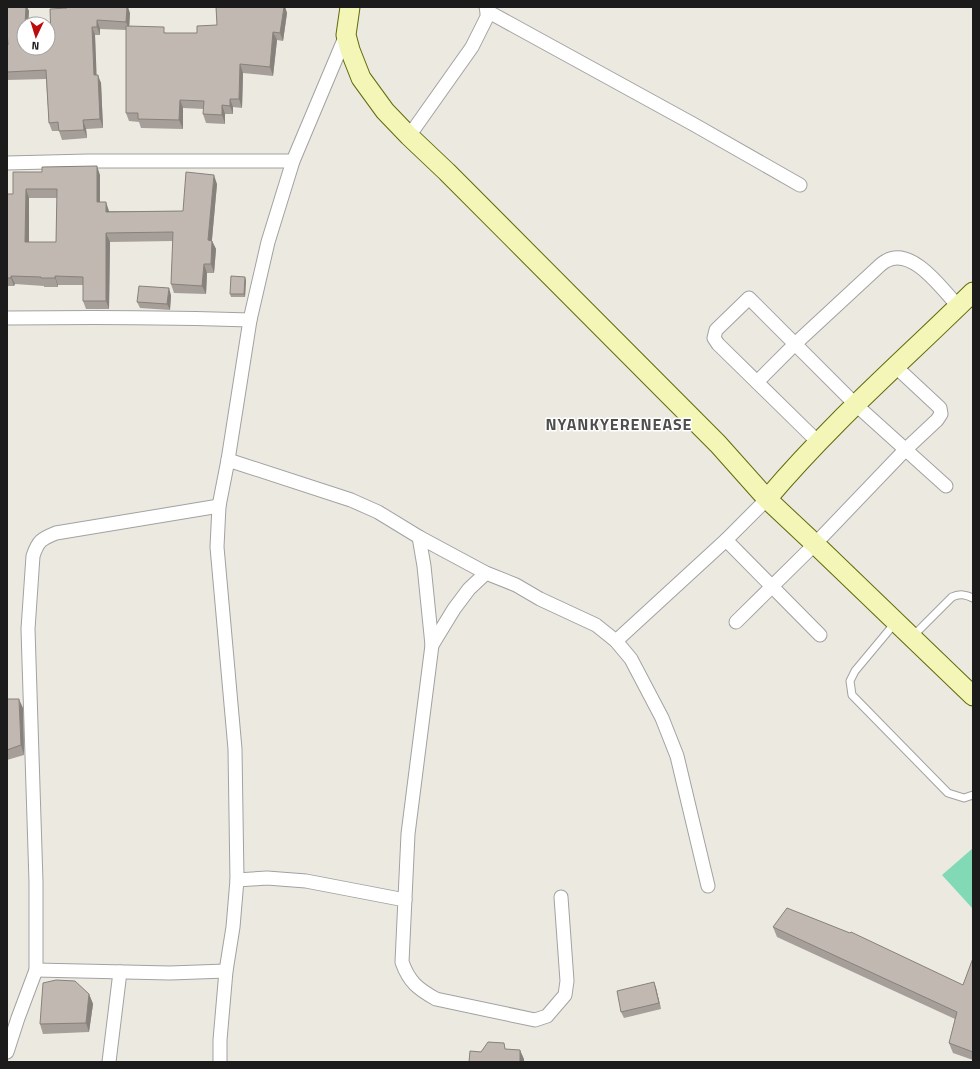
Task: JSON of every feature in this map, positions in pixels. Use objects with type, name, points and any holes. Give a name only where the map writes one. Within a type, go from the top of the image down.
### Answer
[{"type":"street","points":[[220,1062],[220,1040],[226,971],[233,927],[237,880],[235,749],[217,547],[220,506],[250,320],[268,242],[293,161],[346,35],[350,7]]},
{"type":"street","points":[[409,136],[472,47],[487,17],[486,9]]},
{"type":"street","points":[[486,9],[800,185]]},
{"type":"street","points":[[346,35],[350,50],[362,78],[385,111],[718,444],[767,499],[973,696]]},
{"type":"street","points":[[7,163],[88,161],[293,161]]},
{"type":"street","points":[[757,382],[795,344],[887,260],[898,258],[909,260],[920,266],[958,306]]},
{"type":"street","points":[[616,641],[726,540],[767,499],[818,442],[855,404],[896,367],[973,292]]},
{"type":"street","points":[[818,442],[718,344],[714,338],[716,330],[749,298],[855,404],[946,486]]},
{"type":"street","points":[[7,318],[118,316],[250,320]]},
{"type":"street","points":[[736,622],[815,544],[905,450],[937,420],[941,414],[940,408],[896,367]]},
{"type":"street","points":[[228,460],[351,500],[378,512],[419,537],[486,573],[516,585],[540,599],[596,625],[616,641],[631,659],[662,718],[667,731],[676,756],[708,886]]},
{"type":"street","points":[[7,1052],[36,970],[36,867],[28,630],[33,556],[36,546],[39,541],[56,533],[220,506]]},
{"type":"street","points":[[419,537],[424,566],[432,645],[408,834],[402,962],[407,974],[422,991],[436,999],[534,1020],[547,1016],[565,995],[566,980],[561,897]]},
{"type":"street","points":[[726,540],[820,634]]},
{"type":"street","points":[[432,645],[454,609],[469,589],[486,573]]},
{"type":"street","points":[[237,880],[267,878],[306,881],[405,900]]},
{"type":"street","points":[[36,970],[170,973],[226,971]]},
{"type":"street","points":[[109,1062],[120,972]]},
{"type":"lane","points":[[912,638],[952,597],[956,595],[966,595],[973,598]]},
{"type":"lane","points":[[896,622],[855,671],[850,681],[852,695],[948,793],[964,798],[973,795]]},
{"type":"green space","points":[[973,848],[973,909],[942,875]]},
{"type":"building","points":[[7,7],[26,7],[25,16],[16,16],[16,56],[56,56],[56,16],[50,16],[50,9],[67,7],[127,7],[126,22],[97,20],[97,27],[92,27],[94,75],[98,75],[100,119],[83,120],[84,130],[59,131],[58,122],[49,123],[46,70],[7,72]]},
{"type":"building","points":[[216,7],[284,7],[280,33],[273,32],[270,67],[240,64],[239,99],[230,99],[230,106],[222,105],[222,115],[203,114],[204,101],[180,100],[179,120],[138,119],[138,113],[126,113],[126,26],[164,27],[164,33],[197,33],[197,26],[217,25]]},
{"type":"building","points":[[97,166],[97,202],[106,202],[106,212],[183,211],[186,172],[214,175],[208,240],[212,241],[211,264],[204,264],[202,286],[171,284],[173,232],[106,233],[106,301],[83,301],[83,277],[55,276],[55,278],[41,278],[11,276],[11,278],[7,278],[7,194],[13,194],[13,172],[42,172],[42,167]],"holes":[[[26,189],[57,189],[56,242],[25,242]]]},
{"type":"building","points":[[231,276],[245,277],[244,294],[230,294]]},
{"type":"building","points":[[139,286],[169,288],[167,304],[137,302]]},
{"type":"building","points":[[7,699],[19,699],[21,745],[7,750]]},
{"type":"building","points":[[787,908],[850,933],[851,932],[963,985],[973,958],[973,1052],[949,1043],[957,1012],[773,927]]},
{"type":"building","points":[[56,980],[75,981],[89,994],[86,1023],[40,1024],[43,983]]},
{"type":"building","points":[[654,982],[659,1003],[621,1012],[617,991]]},
{"type":"building","points":[[488,1042],[504,1043],[505,1049],[520,1050],[520,1062],[469,1062],[470,1051],[481,1052]]},
{"type":"district","name":"NYANKYERENEASE","points":[[619,424]]}]
